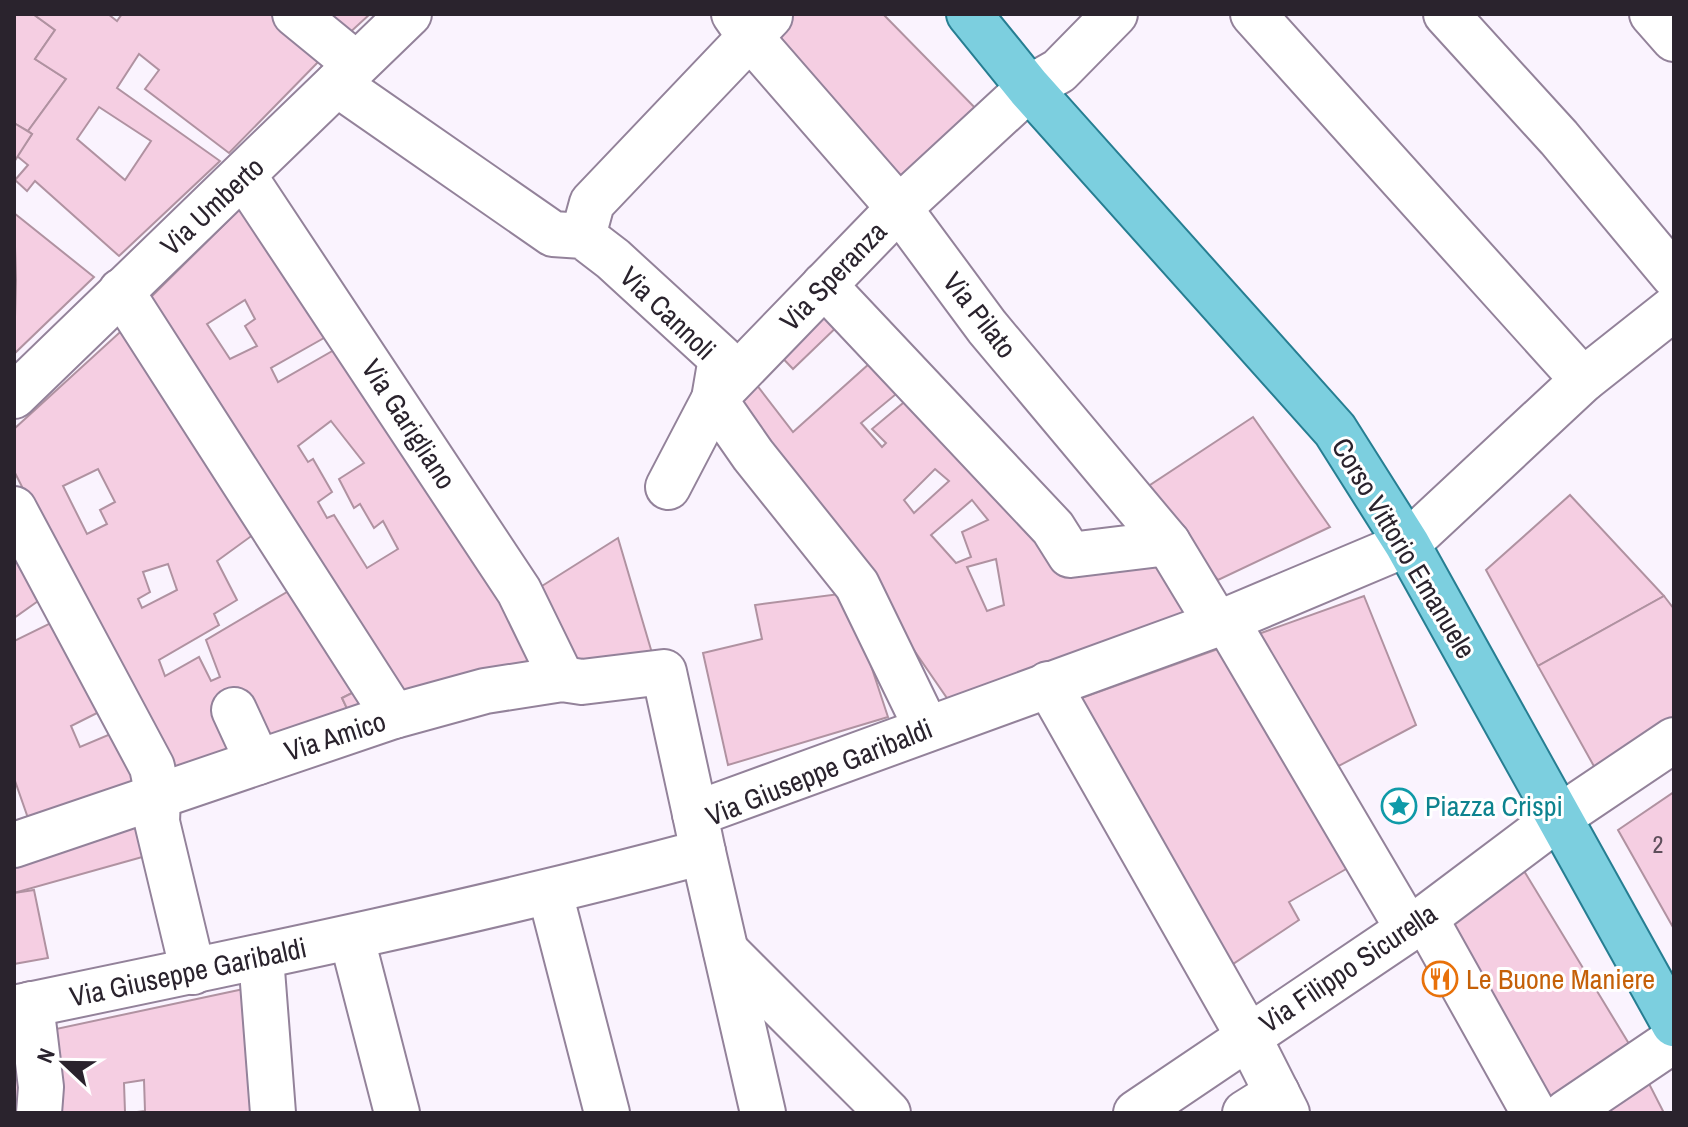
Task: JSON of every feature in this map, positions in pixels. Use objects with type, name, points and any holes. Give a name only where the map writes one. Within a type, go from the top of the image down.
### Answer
[{"type":"main road","name":"Corso Vittorio Emanuele","points":[[969,14],[1029,88],[1335,430],[1407,544],[1674,1024]]},
{"type":"street","name":"Via Cannoli","points":[[295,14],[347,74],[553,234],[583,236],[613,259],[721,358],[714,399],[753,455],[857,585],[927,729]]},
{"type":"street","name":"Via Umberto","points":[[14,396],[409,14]]},
{"type":"street","name":"Via Speranza","points":[[668,487],[714,399],[899,208],[1029,88],[1059,71],[1115,14]]},
{"type":"street","points":[[1253,14],[1583,380]]},
{"type":"street","points":[[1446,14],[1559,138],[1674,276]]},
{"type":"street","points":[[1652,14],[1674,39]]},
{"type":"street","points":[[583,236],[592,203],[752,22]]},
{"type":"street","name":"Via Pilato","points":[[752,22],[899,208],[987,327],[1168,543],[1416,923],[1534,1113]]},
{"type":"street","name":"Via Garigliano","points":[[244,176],[519,591],[562,679]]},
{"type":"street","points":[[824,285],[1053,528],[1070,555],[1168,543]]},
{"type":"street","points":[[121,291],[394,716]]},
{"type":"street","points":[[1407,544],[1583,380],[1674,308]]},
{"type":"street","points":[[14,509],[152,767],[158,796],[157,822],[193,972]]},
{"type":"street","name":"Via Giuseppe Garibaldi","points":[[23,1006],[352,939],[550,893],[699,833],[927,729],[1221,622],[1407,544]]},
{"type":"street","name":"Via Amico","points":[[14,845],[394,716],[485,691],[562,679],[582,682],[664,672],[699,833]]},
{"type":"street","points":[[1048,684],[1248,1036],[1270,1106]]},
{"type":"street","points":[[234,710],[258,762]]},
{"type":"street","name":"Via Filippo Sicurella","points":[[1136,1113],[1416,923],[1558,818],[1674,740]]},
{"type":"street","points":[[699,833],[763,1113]]},
{"type":"street","points":[[550,893],[607,1113]]},
{"type":"street","points":[[352,939],[397,1113]]},
{"type":"street","points":[[726,951],[888,1113]]},
{"type":"street","points":[[261,957],[273,1113]]},
{"type":"street","points":[[23,1006],[41,1087],[39,1113]]},
{"type":"street","points":[[1566,1113],[1674,1040]]},
{"type":"building","points":[[14,14],[33,14],[55,30],[35,59],[66,79],[28,131],[14,123]]},
{"type":"building","points":[[33,14],[108,14],[117,21],[122,14],[278,14],[323,57],[229,153],[145,89],[159,70],[139,54],[117,88],[220,161],[119,256],[35,181],[27,191],[15,180],[28,165],[17,156],[32,134],[28,131],[66,79],[35,59],[55,30]],"holes":[[[99,107],[151,141],[125,180],[77,139]]]},
{"type":"building","points":[[316,14],[370,14],[345,37]]},
{"type":"building","points":[[784,14],[883,14],[985,118],[906,194],[764,34]]},
{"type":"building","points":[[14,123],[32,134],[14,162]]},
{"type":"building","points":[[247,202],[331,334],[271,368],[278,382],[341,346],[541,658],[435,685],[398,701],[146,302]],"holes":[[[245,300],[255,319],[245,326],[257,346],[230,359],[207,324]],[[331,421],[364,463],[339,479],[354,508],[360,504],[374,528],[383,521],[398,549],[367,568],[334,515],[327,518],[318,502],[332,492],[313,459],[308,462],[298,446]]]},
{"type":"building","points":[[14,213],[94,277],[14,354],[16,280]]},
{"type":"building","points":[[826,299],[845,319],[793,369],[774,349]]},
{"type":"building","points":[[130,323],[261,529],[217,561],[237,600],[214,614],[219,625],[159,660],[165,676],[199,657],[211,681],[220,677],[206,640],[297,586],[362,688],[342,698],[352,719],[172,782],[14,471],[14,429]],"holes":[[[98,469],[115,502],[100,510],[107,524],[87,534],[63,486]],[[168,564],[177,590],[142,608],[138,599],[150,592],[143,572]]]},
{"type":"building","points":[[879,355],[907,385],[861,423],[882,447],[886,443],[872,429],[915,393],[1059,564],[1165,551],[1198,610],[949,701],[734,389],[749,375],[793,432]],"holes":[[[935,469],[949,481],[914,513],[904,500]],[[972,500],[988,520],[962,532],[971,557],[956,563],[931,535]],[[996,559],[1004,605],[987,611],[967,567]]]},
{"type":"building","points":[[1253,417],[1330,527],[1218,580],[1141,491]]},
{"type":"building","points":[[1570,495],[1664,596],[1538,666],[1486,570]]},
{"type":"building","points":[[14,533],[48,594],[14,618]]},
{"type":"building","points":[[618,538],[652,653],[578,673],[534,591]]},
{"type":"building","points":[[847,593],[888,717],[728,765],[703,653],[762,639],[755,605]]},
{"type":"building","points":[[1364,596],[1416,725],[1333,769],[1250,637]]},
{"type":"building","points":[[1664,596],[1674,609],[1674,724],[1600,777],[1538,666]]},
{"type":"building","points":[[63,617],[111,706],[71,726],[80,747],[120,730],[147,785],[28,818],[14,778],[14,641]]},
{"type":"building","points":[[1229,645],[1353,865],[1289,902],[1299,920],[1227,968],[1076,700]]},
{"type":"building","points":[[362,688],[374,710],[352,719],[342,698]]},
{"type":"building","points":[[1674,792],[1674,929],[1618,830]]},
{"type":"building","points":[[143,816],[153,854],[14,893],[14,858]]},
{"type":"building","points":[[1521,866],[1634,1052],[1554,1113],[1442,926]]},
{"type":"building","points":[[34,890],[48,958],[14,964],[14,893]]},
{"type":"building","points":[[253,987],[263,1113],[129,1113],[145,1111],[144,1080],[124,1083],[125,1112],[51,1113],[56,1029]]},
{"type":"building","points":[[14,1035],[31,1113],[14,1113]]},
{"type":"building","points":[[1642,1070],[1664,1113],[1581,1113]]},
{"type":"place","name":"Piazza Crispi","points":[[1399,806]]},
{"type":"place","name":"Le Buone Maniere","points":[[1440,979]]}]
